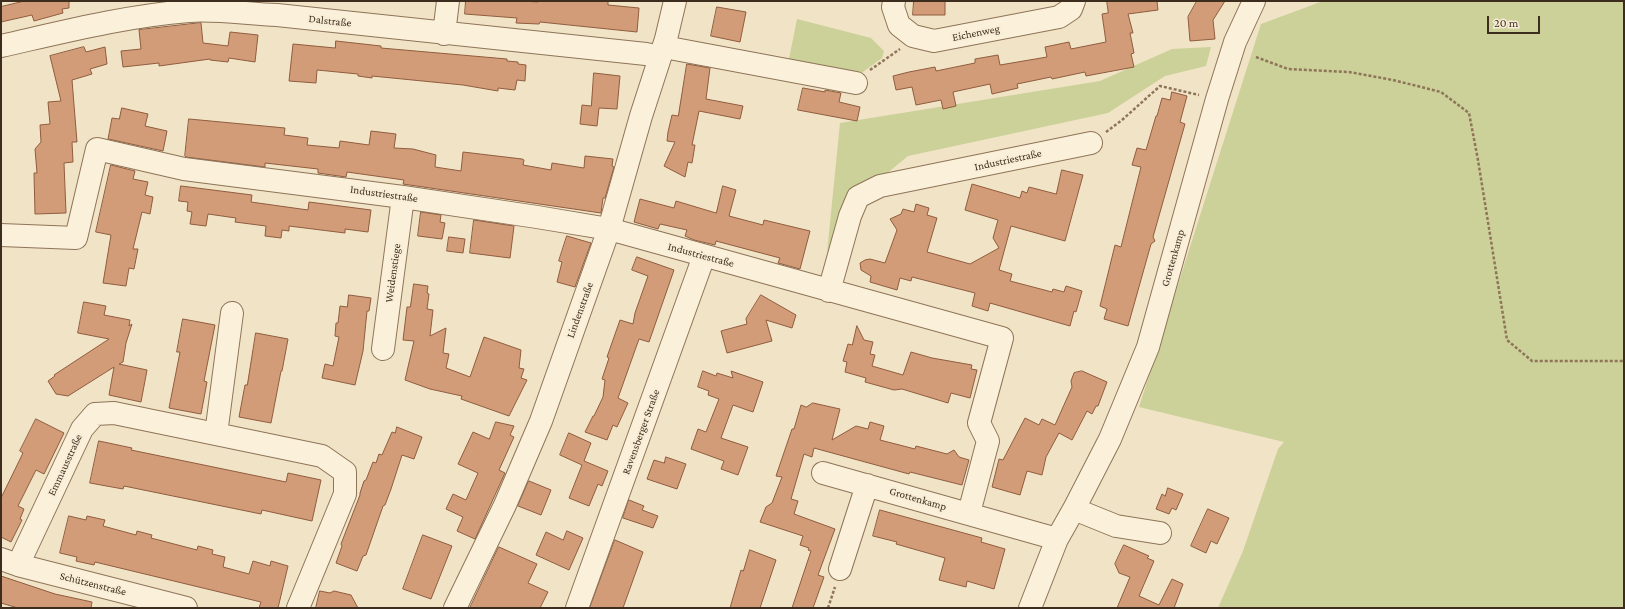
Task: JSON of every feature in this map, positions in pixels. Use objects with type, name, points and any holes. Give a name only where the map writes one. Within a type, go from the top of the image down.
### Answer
[{"type":"street","points":[[444,34],[448,1]]},
{"type":"street","name":"Lindenstraße","points":[[455,608],[505,505],[541,421],[609,229],[641,116],[662,52],[675,1]]},
{"type":"street","name":"Eichenweg","points":[[894,1],[893,7],[899,25],[913,36],[934,41],[1059,17],[1071,9],[1074,1]]},
{"type":"street","name":"Grottenkamp","points":[[1030,608],[1057,539],[1110,439],[1148,347],[1217,99],[1235,42],[1254,1]]},
{"type":"street","name":"Dalstraße","points":[[1,46],[114,20],[190,11],[278,8],[444,34],[646,54],[662,52],[856,83]]},
{"type":"street","name":"Industriestraße","points":[[829,291],[850,216],[858,197],[880,186],[1091,143]]},
{"type":"street","name":"Industriestraße","points":[[1,235],[76,238],[97,149],[184,169],[403,197],[609,229],[1002,338],[979,423],[988,441],[969,513]]},
{"type":"street","name":"Weidenstiege","points":[[383,349],[403,197]]},
{"type":"street","name":"Ravensberger Straße","points":[[577,608],[704,256]]},
{"type":"street","points":[[216,434],[232,313]]},
{"type":"street","name":"Emmausstraße","points":[[9,562],[82,429],[95,414],[114,413],[322,456],[345,472],[344,494],[298,608]]},
{"type":"street","name":"Grottenkamp","points":[[823,472],[1057,539]]},
{"type":"street","points":[[840,569],[867,485]]},
{"type":"street","points":[[1074,508],[1116,526],[1160,533]]},
{"type":"street","name":"Schützenstraße","points":[[9,562],[186,608]]},
{"type":"path","points":[[1256,57],[1288,69],[1349,72],[1393,80],[1441,92],[1468,113],[1478,160],[1507,340],[1532,361],[1624,360]]},
{"type":"path","points":[[1091,143],[1122,120],[1160,86],[1217,99]]},
{"type":"green space","points":[[1323,1],[1624,1],[1624,608],[1218,608],[1243,551],[1278,449],[1284,442],[1139,407],[1261,24]]},
{"type":"green space","points":[[797,19],[871,38],[884,51],[882,58],[860,74],[789,59]]},
{"type":"green space","points":[[1211,47],[1206,66],[1165,76],[1108,113],[908,156],[858,197],[843,215],[827,253],[840,123],[1100,81],[1172,49]]},
{"type":"building","points":[[25,1],[69,1],[69,8],[62,9],[63,13],[34,21],[32,15],[1,22],[1,7]]},
{"type":"building","points":[[466,1],[608,1],[608,5],[639,8],[637,32],[540,22],[539,24],[516,23],[517,18],[465,14]]},
{"type":"building","points":[[914,1],[945,1],[945,15],[913,15]]},
{"type":"building","points":[[1107,1],[1157,1],[1158,10],[1128,14],[1133,33],[1130,33],[1134,53],[1131,54],[1134,67],[1086,76],[1085,72],[1052,79],[1051,77],[1017,84],[1018,88],[992,94],[990,84],[953,92],[956,106],[943,109],[941,100],[916,105],[912,87],[896,90],[893,76],[909,72],[935,67],[936,71],[975,63],[975,59],[998,55],[1000,65],[1047,57],[1045,47],[1069,42],[1071,49],[1106,42],[1102,14],[1108,13]]},
{"type":"building","points":[[1197,1],[1225,1],[1213,20],[1215,39],[1190,41],[1188,17]]},
{"type":"building","points":[[717,7],[746,12],[740,42],[711,36]]},
{"type":"building","points":[[201,23],[203,43],[228,46],[230,32],[258,35],[255,62],[229,58],[228,62],[210,59],[159,66],[159,63],[123,67],[121,51],[141,49],[139,30]]},
{"type":"building","points":[[336,41],[381,46],[381,48],[507,59],[507,61],[518,62],[518,64],[526,65],[525,81],[517,80],[515,90],[498,88],[498,91],[463,85],[372,76],[372,78],[358,76],[358,74],[317,70],[316,83],[289,81],[293,44],[335,48]]},
{"type":"building","points":[[84,47],[86,52],[105,47],[107,64],[90,69],[92,74],[72,80],[77,142],[72,142],[73,162],[64,163],[66,213],[35,214],[34,173],[37,173],[35,149],[41,142],[40,125],[50,124],[48,102],[61,101],[50,56]]},
{"type":"building","points":[[687,64],[710,68],[706,99],[743,106],[740,119],[699,111],[692,145],[695,145],[692,163],[688,162],[685,177],[664,166],[675,142],[667,141],[668,132],[672,115],[678,116]]},
{"type":"building","points":[[594,73],[620,76],[617,109],[599,108],[597,126],[580,124],[582,105],[591,106]]},
{"type":"building","points":[[803,88],[841,93],[839,102],[860,107],[857,121],[798,110]]},
{"type":"building","points":[[1172,92],[1187,96],[1180,122],[1185,124],[1153,237],[1155,241],[1151,244],[1128,326],[1104,319],[1107,309],[1100,306],[1115,245],[1121,247],[1141,167],[1132,165],[1137,148],[1146,150],[1162,98],[1170,100]]},
{"type":"building","points":[[122,108],[148,114],[145,126],[167,131],[163,151],[108,139],[112,118],[119,119]]},
{"type":"building","points":[[189,119],[285,128],[284,135],[308,138],[307,145],[339,148],[340,141],[369,145],[371,131],[396,134],[394,148],[413,149],[436,155],[435,167],[461,171],[463,152],[522,159],[524,160],[523,165],[551,170],[552,163],[584,168],[585,156],[613,159],[612,166],[614,167],[605,198],[603,198],[601,213],[403,184],[404,180],[347,172],[346,177],[318,173],[318,169],[265,163],[265,167],[186,157]]},
{"type":"building","points":[[111,165],[135,171],[133,179],[148,182],[145,195],[153,197],[150,214],[142,212],[133,249],[138,249],[134,269],[129,268],[126,286],[103,283],[111,235],[96,232]]},
{"type":"building","points":[[1062,170],[1083,175],[1065,241],[1011,226],[999,270],[1012,274],[1010,281],[1052,292],[1053,289],[1064,292],[1066,286],[1082,291],[1070,326],[990,303],[988,311],[972,306],[975,293],[912,277],[911,281],[900,278],[897,290],[870,282],[871,276],[861,270],[860,263],[865,260],[870,259],[885,263],[897,230],[890,219],[901,214],[903,209],[914,212],[916,204],[929,208],[927,215],[937,218],[927,252],[970,264],[999,248],[993,238],[998,220],[965,210],[972,184],[1020,198],[1022,191],[1027,193],[1029,187],[1056,194]]},
{"type":"building","points":[[181,186],[252,195],[251,202],[308,210],[309,202],[371,210],[368,232],[345,229],[345,233],[289,226],[289,231],[282,230],[281,238],[265,236],[266,226],[235,222],[236,218],[208,214],[206,226],[190,224],[192,212],[187,211],[188,202],[179,201]]},
{"type":"building","points":[[723,186],[736,190],[729,216],[763,225],[764,220],[810,231],[800,269],[778,263],[780,258],[716,241],[715,245],[694,240],[685,236],[687,230],[660,224],[658,229],[634,222],[640,199],[674,208],[676,201],[716,213]]},
{"type":"building","points":[[421,212],[441,215],[440,222],[445,223],[442,239],[418,236]]},
{"type":"building","points":[[474,220],[514,226],[510,258],[470,253]]},
{"type":"building","points":[[567,236],[591,243],[575,287],[557,282],[562,262],[559,261]]},
{"type":"building","points":[[449,237],[465,239],[463,253],[447,251]]},
{"type":"building","points":[[637,257],[674,270],[649,342],[639,339],[618,398],[628,403],[617,427],[613,425],[607,440],[585,432],[603,397],[605,380],[602,379],[609,358],[607,357],[620,320],[633,324],[635,313],[648,276],[632,270]]},
{"type":"building","points":[[414,284],[428,286],[427,293],[429,294],[427,309],[433,310],[430,336],[446,328],[443,353],[449,354],[446,368],[470,377],[484,337],[521,350],[519,368],[524,369],[521,378],[527,380],[509,416],[461,399],[462,396],[430,389],[405,380],[414,341],[403,340],[407,307],[410,307]]},
{"type":"building","points":[[349,295],[371,298],[369,311],[367,311],[363,351],[355,385],[322,378],[325,364],[333,366],[339,337],[335,336],[336,323],[338,323],[340,306],[347,307]]},
{"type":"building","points":[[761,295],[796,315],[792,328],[766,320],[772,341],[727,353],[721,331],[747,324],[746,319]]},
{"type":"building","points":[[84,302],[106,306],[104,315],[130,320],[129,326],[132,324],[126,343],[123,362],[119,364],[147,370],[141,402],[109,395],[114,367],[68,396],[56,394],[48,381],[55,376],[54,375],[109,339],[78,333]]},
{"type":"building","points":[[183,319],[215,325],[204,381],[207,382],[201,414],[169,408],[180,352],[177,352]]},
{"type":"building","points":[[857,326],[864,340],[873,342],[870,354],[875,355],[872,366],[903,375],[911,352],[932,358],[972,365],[971,369],[977,370],[970,398],[951,393],[948,403],[902,389],[894,390],[865,382],[866,378],[845,372],[847,362],[843,361],[848,344],[852,345]]},
{"type":"building","points":[[256,333],[288,339],[271,423],[239,417],[245,385],[247,385]]},
{"type":"building","points":[[703,371],[716,376],[717,373],[733,378],[731,371],[763,382],[753,412],[733,405],[721,438],[748,447],[738,475],[721,469],[724,461],[691,449],[698,429],[706,432],[719,399],[708,395],[709,391],[698,387]]},
{"type":"building","points":[[1082,371],[1107,382],[1098,406],[1096,406],[1092,414],[1087,411],[1072,440],[1059,433],[1046,457],[1042,475],[1027,471],[1020,495],[992,487],[999,459],[1003,460],[1025,418],[1039,425],[1042,419],[1055,425],[1072,387],[1071,381],[1074,373]]},
{"type":"building","points":[[813,403],[840,409],[832,440],[856,426],[868,429],[870,422],[884,426],[880,440],[915,449],[916,446],[947,454],[954,450],[959,457],[969,460],[962,485],[910,472],[909,474],[814,448],[812,457],[804,454],[791,499],[798,501],[794,514],[835,529],[818,575],[824,577],[813,608],[792,608],[811,551],[808,550],[809,548],[800,545],[803,536],[760,522],[766,507],[772,503],[782,477],[776,476],[792,429],[794,429],[801,405],[806,407]]},
{"type":"building","points":[[36,419],[64,433],[44,474],[36,470],[18,506],[24,509],[20,519],[22,520],[11,542],[1,537],[1,498],[23,453],[20,451]]},
{"type":"building","points":[[496,422],[514,426],[510,435],[514,437],[499,470],[505,473],[475,539],[457,531],[463,517],[446,509],[453,494],[466,500],[478,473],[458,464],[473,432],[489,439]]},
{"type":"building","points":[[397,427],[422,437],[414,459],[402,455],[366,555],[363,556],[357,571],[336,563],[342,546],[341,544],[364,481],[366,480],[373,462],[376,463],[379,454],[382,455],[392,432],[395,433]]},
{"type":"building","points":[[569,433],[591,443],[584,461],[608,471],[602,486],[598,484],[589,506],[569,498],[582,465],[560,455]]},
{"type":"building","points":[[99,441],[132,448],[131,450],[286,482],[288,473],[321,480],[312,521],[262,510],[261,514],[124,486],[123,489],[90,483]]},
{"type":"building","points":[[666,457],[686,464],[677,489],[647,479],[654,460],[664,463]]},
{"type":"building","points":[[529,481],[551,490],[541,515],[518,506]]},
{"type":"building","points":[[1168,488],[1183,494],[1176,510],[1172,508],[1169,514],[1156,509],[1162,494],[1165,496]]},
{"type":"building","points":[[629,500],[644,506],[642,510],[658,516],[653,528],[623,518]]},
{"type":"building","points":[[1208,509],[1229,518],[1217,544],[1211,541],[1206,553],[1191,546]]},
{"type":"building","points":[[880,510],[982,538],[981,542],[1005,549],[994,589],[967,581],[966,587],[939,580],[945,558],[896,544],[897,542],[873,536]]},
{"type":"building","points":[[69,516],[86,520],[87,516],[105,520],[103,526],[136,535],[137,531],[152,535],[151,538],[197,550],[198,546],[213,550],[212,554],[225,557],[223,567],[249,574],[253,561],[270,566],[271,561],[288,566],[278,608],[259,608],[261,602],[95,562],[94,565],[76,561],[77,557],[60,553]]},
{"type":"building","points":[[567,531],[583,538],[569,570],[536,555],[546,532],[563,540]]},
{"type":"building","points":[[423,535],[452,546],[431,599],[403,589]]},
{"type":"building","points":[[615,540],[643,552],[623,608],[590,608]]},
{"type":"building","points":[[1124,545],[1149,556],[1147,558],[1154,561],[1139,596],[1159,605],[1172,579],[1183,584],[1174,608],[1117,608],[1130,577],[1119,573],[1115,564]]},
{"type":"building","points":[[499,547],[537,564],[528,583],[548,592],[540,608],[470,608]]},
{"type":"building","points":[[750,550],[776,560],[760,608],[730,608],[741,570],[743,571]]},
{"type":"building","points":[[1,576],[55,594],[92,602],[91,608],[18,608],[1,603]]},
{"type":"building","points":[[320,591],[330,593],[334,591],[351,595],[358,608],[316,608]]}]
